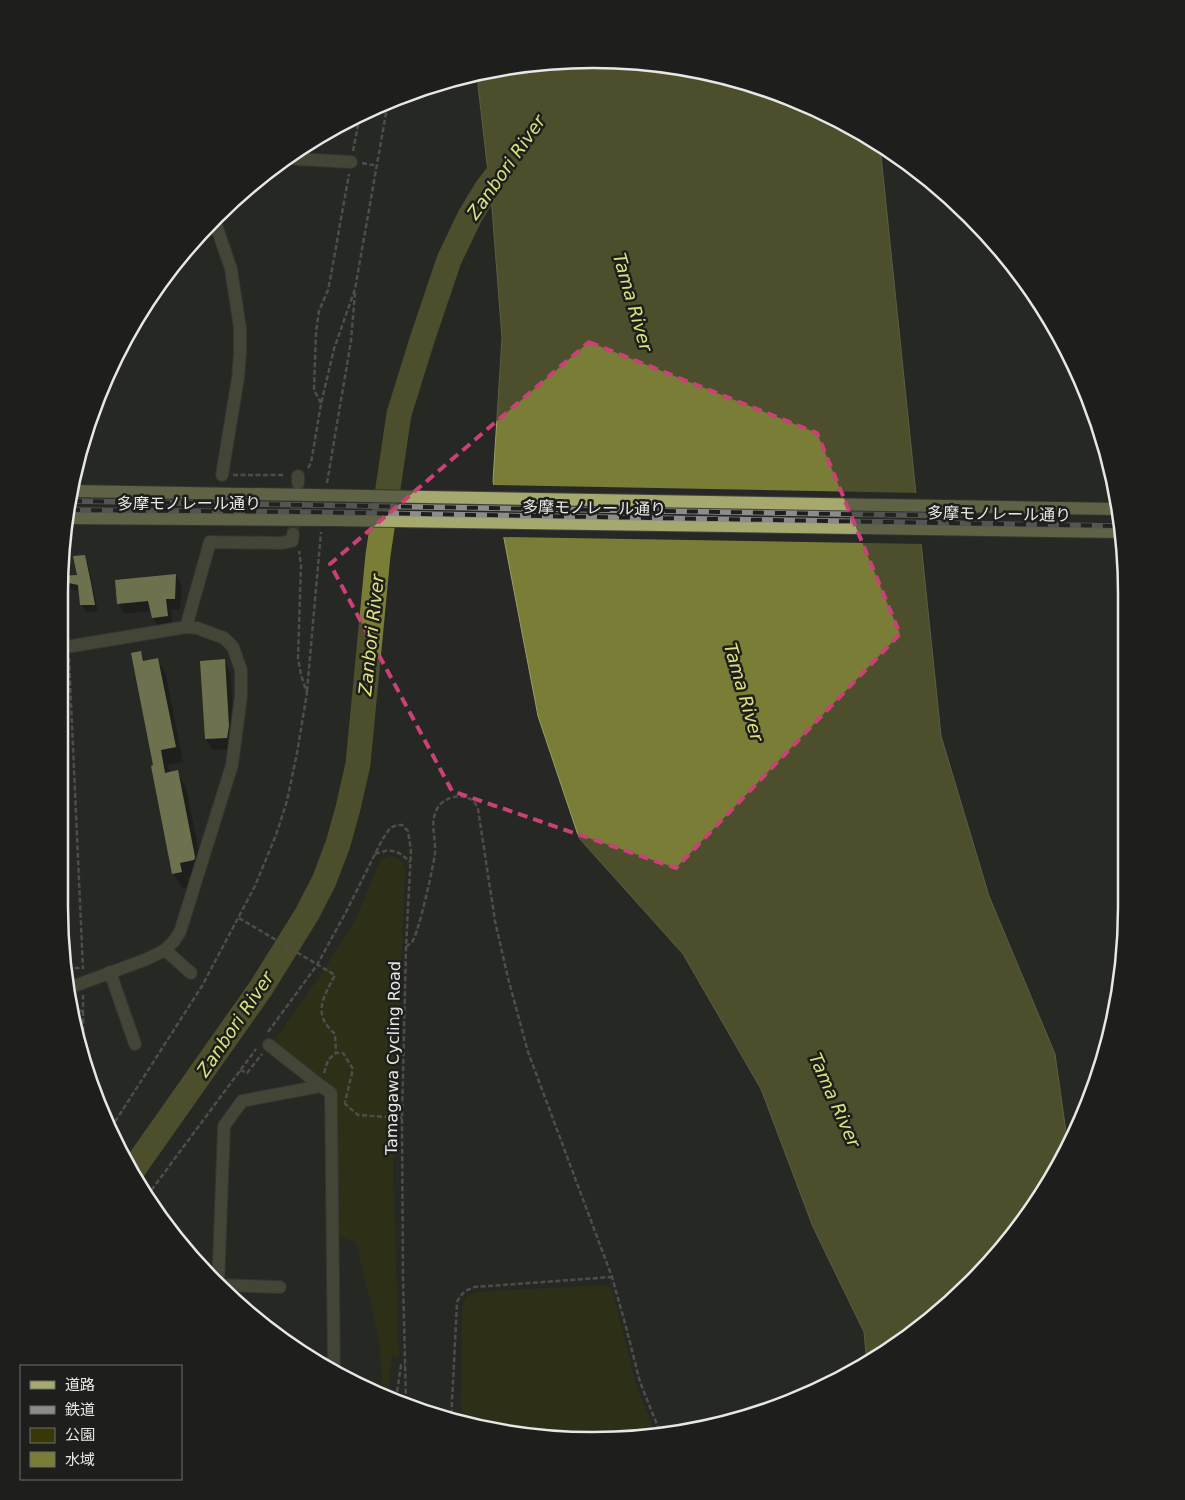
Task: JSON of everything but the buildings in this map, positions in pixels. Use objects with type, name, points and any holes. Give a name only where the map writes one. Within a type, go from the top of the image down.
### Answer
[{"type":"main road","name":"多摩モノレール通り","points":[[78,490],[330,492],[1110,509]]},
{"type":"main road","name":"多摩モノレール通り","points":[[73,518],[1114,532]]},
{"type":"street","points":[[297,159],[351,162]]},
{"type":"street","points":[[216,226],[231,269],[240,328],[238,378],[222,475]]},
{"type":"street","points":[[186,627],[210,542],[281,543],[293,537]]},
{"type":"street","points":[[68,646],[186,627],[198,628],[224,638],[233,647],[241,670],[241,696],[232,765],[180,932],[166,950],[74,986]]},
{"type":"street","points":[[166,950],[192,973]]},
{"type":"street","points":[[110,972],[135,1044]]},
{"type":"street","points":[[265,1042],[331,1093],[334,1364]]},
{"type":"street","points":[[216,1274],[224,1126],[242,1101],[321,1086]]},
{"type":"street","points":[[224,1282],[280,1286]]},
{"type":"path","points":[[330,492],[351,341],[355,289],[387,109]]},
{"type":"path","points":[[321,404],[314,390],[316,332],[319,311],[328,290],[359,123]]},
{"type":"path","points":[[222,475],[298,479],[305,472],[311,463],[321,404],[334,349],[355,289]]},
{"type":"path","points":[[114,1123],[202,986],[239,918],[276,835],[287,801],[307,693],[321,531]]},
{"type":"path","points":[[293,537],[301,555],[302,565],[298,658],[307,693]]},
{"type":"path","points":[[68,715],[83,968],[71,968]]},
{"type":"path","points":[[406,947],[413,942],[435,853],[433,822],[436,809],[444,801],[452,797],[462,796],[473,800],[478,809],[495,920],[528,1052],[612,1277],[640,1382],[658,1428]]},
{"type":"path","name":"Tamagawa Cycling Road","points":[[374,854],[390,828],[402,825],[405,827],[410,837],[402,1118],[406,1398]]},
{"type":"path","points":[[240,1070],[247,1073],[265,1042],[318,965],[374,854],[390,850],[403,855],[410,862]]},
{"type":"path","points":[[239,918],[335,976],[323,998],[321,1013],[327,1027],[335,1034],[336,1053]]},
{"type":"path","points":[[83,1011],[83,1036]]},
{"type":"path","points":[[150,1190],[240,1070],[265,1042]]},
{"type":"path","points":[[321,1086],[328,1060],[336,1053],[342,1053],[353,1068],[344,1104]]},
{"type":"path","points":[[358,1114],[402,1118]]},
{"type":"path","points":[[451,1413],[457,1302],[460,1295],[466,1290],[476,1287],[612,1277]]},
{"type":"path","points":[[397,1395],[401,1365],[405,1365]]},
{"type":"highlighted area","points":[[589,342],[817,433],[900,634],[676,868],[452,791],[330,564]]},
{"type":"green space","points":[[391,856],[401,860],[405,869],[393,1170],[399,1357],[392,1356],[388,1391],[383,1389],[379,1340],[356,1242],[337,1236],[335,1091],[274,1041],[323,972],[356,918],[381,859]]},
{"type":"green space","points":[[604,1285],[612,1289],[637,1387],[653,1429],[592,1432],[558,1431],[524,1428],[461,1416],[462,1307],[466,1297],[476,1292]]},
{"type":"water","name":"Tama River","points":[[558,69],[627,69],[661,72],[728,85],[761,95],[825,122],[881,154],[941,736],[989,896],[1055,1054],[1066,1133],[1029,1199],[987,1254],[939,1302],[912,1324],[866,1355],[864,1332],[813,1227],[761,1089],[683,954],[579,838],[538,716],[493,481],[502,338],[492,208],[478,80],[490,78]]},
{"type":"pier","points":[[492,485],[919,493],[924,544],[501,537]]},
{"type":"waterway","name":"Zanbori River","points":[[136,1166],[261,988],[307,914],[324,881],[338,844],[358,764],[378,555],[399,414],[449,260],[470,216],[487,188],[510,158]]},
{"type":"tunnel","points":[[293,534],[298,484]]},
{"type":"railway","points":[[76,501],[959,516]]},
{"type":"railway","points":[[74,510],[306,512],[1113,526]]}]
